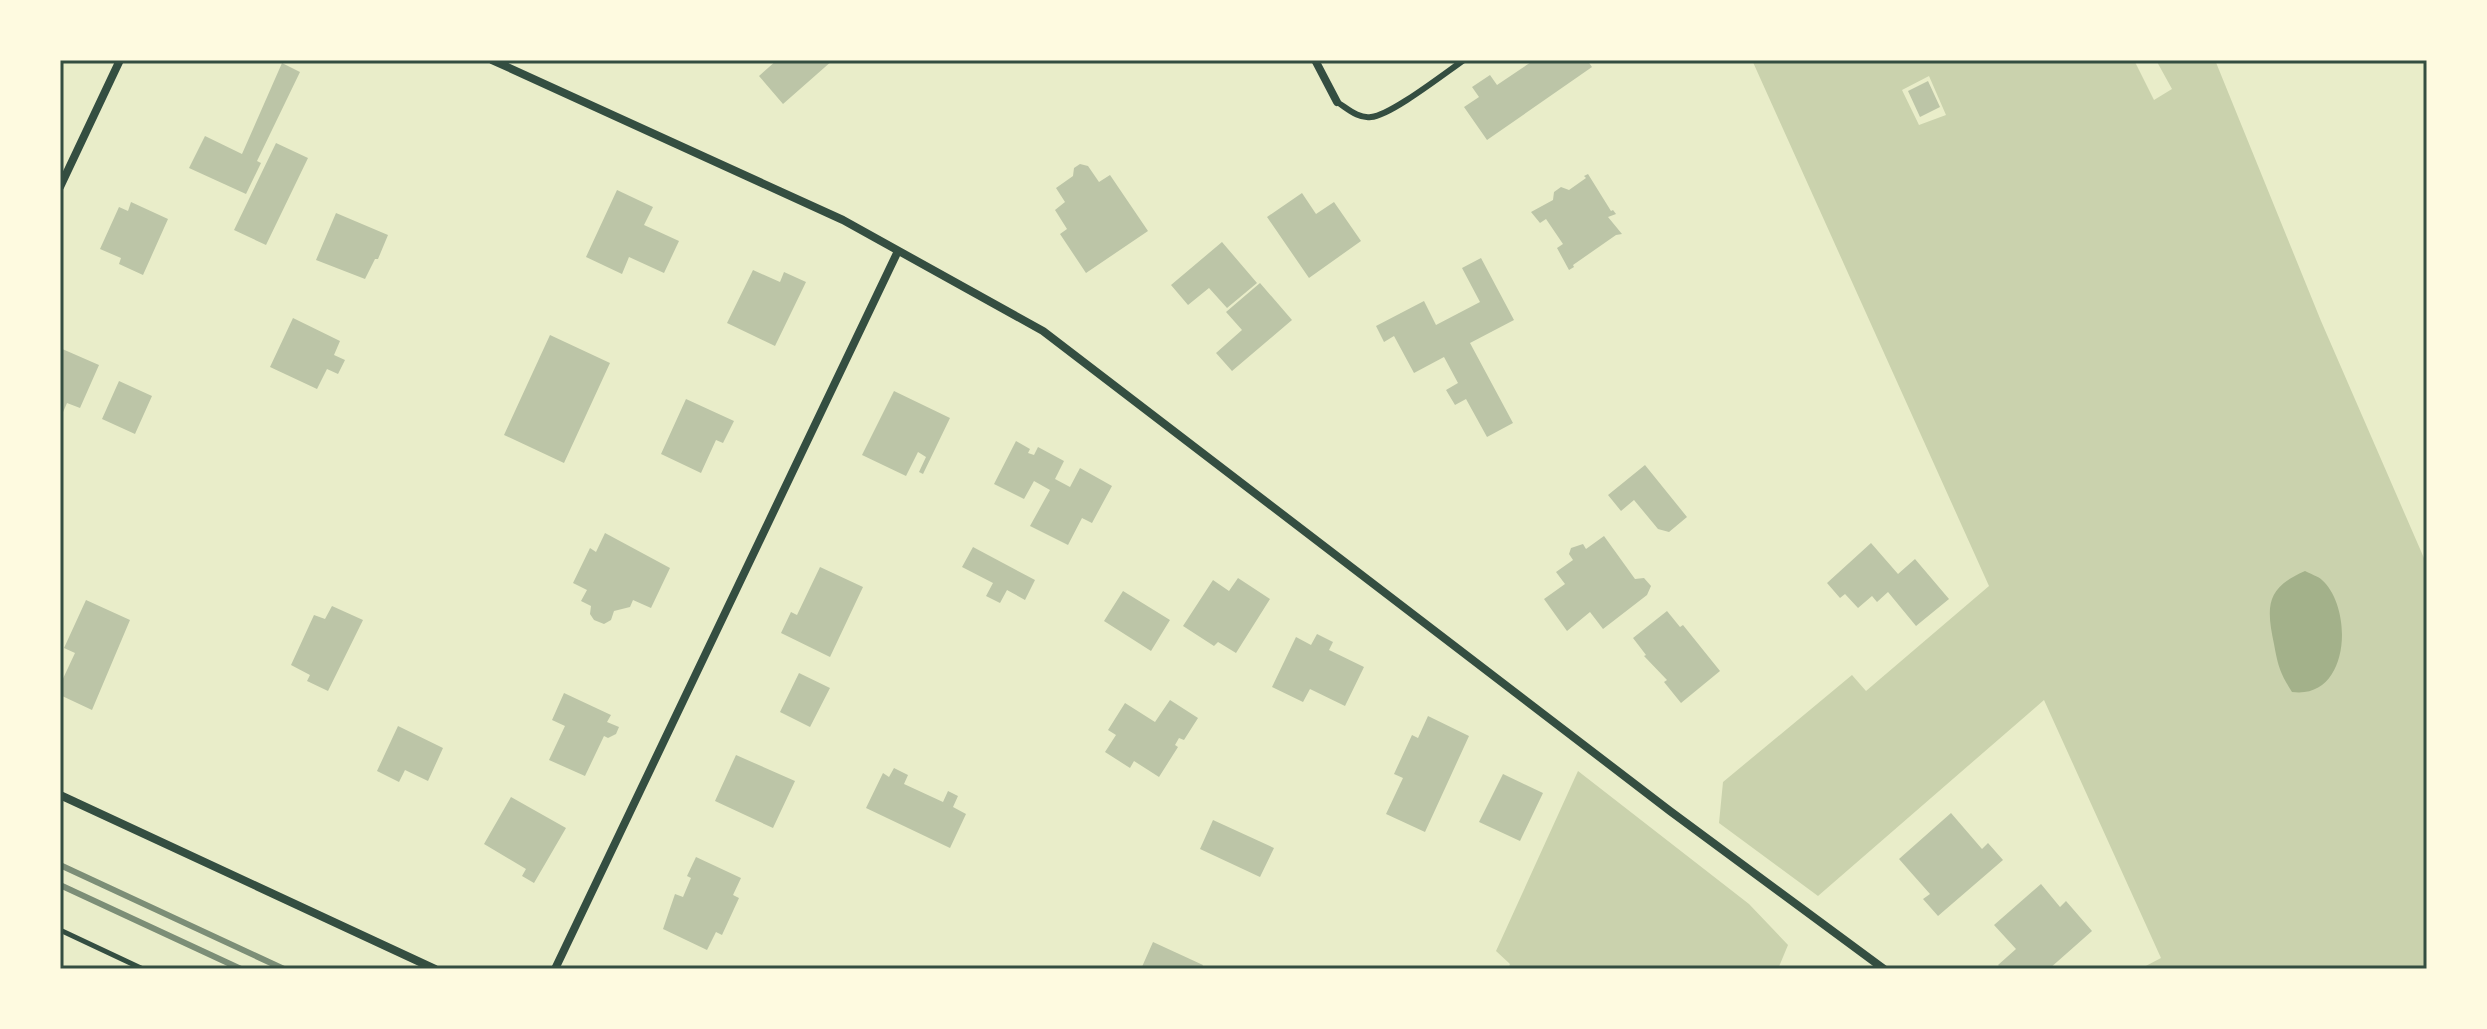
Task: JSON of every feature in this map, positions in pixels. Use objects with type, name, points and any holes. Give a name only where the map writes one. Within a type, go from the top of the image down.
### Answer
[{"type":"street","points":[[60,187],[120,60]]},
{"type":"street","points":[[492,60],[843,220],[1043,331],[1657,802],[1884,969]]},
{"type":"street","points":[[1315,60],[1337,102]]},
{"type":"street","points":[[555,969],[898,251]]},
{"type":"street","points":[[60,795],[435,969]]},
{"type":"lane","points":[[1337,102],[1358,115],[1372,118],[1390,110],[1464,60]]},
{"type":"path","points":[[60,930],[143,969]]},
{"type":"shaded area","points":[[1752,60],[2134,60],[2154,100],[2172,89],[2156,60],[2215,60],[2321,321],[2427,565],[2427,969],[2140,969],[2161,958],[2044,700],[1818,896],[1719,823],[1723,782],[1852,675],[1866,691],[1989,586]],"holes":[[[1929,76],[1946,115],[1919,125],[1902,90]]]},
{"type":"shaded area","points":[[2305,571],[2320,579],[2332,593],[2342,630],[2341,650],[2326,682],[2311,691],[2292,692],[2278,664],[2270,609],[2276,592],[2283,584]]},
{"type":"shaded area","points":[[1578,771],[1749,904],[1788,945],[1778,969],[1508,969],[1510,964],[1496,951]]},
{"type":"building","points":[[777,60],[833,60],[783,104],[759,76]]},
{"type":"building","points":[[1534,60],[1587,60],[1592,67],[1487,140],[1464,107],[1479,97],[1472,87],[1490,75],[1497,85]]},
{"type":"building","points":[[282,63],[300,72],[257,161],[261,163],[246,194],[189,168],[205,136],[242,154]]},
{"type":"building","points":[[1928,81],[1940,107],[1920,117],[1908,91]]},
{"type":"building","points":[[276,143],[308,158],[266,245],[234,230]]},
{"type":"building","points":[[1080,164],[1088,166],[1099,182],[1110,175],[1148,231],[1086,273],[1060,234],[1067,229],[1055,210],[1065,202],[1056,188],[1073,176],[1074,168]]},
{"type":"building","points":[[1588,174],[1616,214],[1608,217],[1622,234],[1616,235],[1569,270],[1557,248],[1563,244],[1546,219],[1540,223],[1531,212],[1553,200],[1554,192],[1561,187],[1569,190]]},
{"type":"building","points":[[617,190],[653,207],[644,225],[679,241],[664,273],[629,257],[622,274],[586,257]]},
{"type":"building","points":[[1302,193],[1316,214],[1334,202],[1361,241],[1309,278],[1267,217]]},
{"type":"building","points":[[131,202],[168,219],[143,275],[119,264],[121,258],[100,249],[119,207],[128,211]]},
{"type":"building","points":[[336,213],[388,235],[365,279],[316,260]]},
{"type":"building","points":[[1222,242],[1257,283],[1227,308],[1209,288],[1188,305],[1171,285]]},
{"type":"building","points":[[1481,258],[1514,320],[1470,343],[1513,423],[1487,437],[1466,399],[1455,405],[1446,390],[1458,383],[1444,357],[1414,373],[1394,336],[1384,342],[1376,326],[1424,301],[1436,325],[1480,302],[1462,268]]},
{"type":"building","points":[[753,270],[780,282],[784,272],[806,282],[775,346],[727,323]]},
{"type":"building","points":[[1260,283],[1292,320],[1232,371],[1216,353],[1242,330],[1226,312]]},
{"type":"building","points":[[293,318],[340,341],[334,355],[345,360],[338,374],[327,369],[317,389],[270,367]]},
{"type":"building","points":[[550,335],[610,363],[564,463],[504,435]]},
{"type":"building","points":[[60,348],[99,365],[80,408],[67,403],[60,419]]},
{"type":"building","points":[[119,381],[152,396],[135,434],[102,419]]},
{"type":"building","points":[[894,391],[950,418],[923,474],[919,472],[926,457],[918,452],[906,476],[862,455]]},
{"type":"building","points":[[686,399],[734,421],[723,443],[716,440],[701,473],[661,454]]},
{"type":"building","points":[[1016,441],[1030,449],[1028,453],[1034,455],[1038,447],[1064,461],[1055,479],[1070,487],[1080,468],[1112,486],[1092,523],[1082,518],[1068,545],[1030,526],[1050,490],[1034,481],[1024,499],[994,484]]},
{"type":"building","points":[[1645,465],[1687,517],[1669,532],[1658,529],[1634,500],[1621,511],[1608,495]]},
{"type":"building","points":[[605,533],[670,568],[651,608],[633,600],[630,607],[614,611],[611,620],[604,624],[594,620],[590,614],[591,606],[581,601],[587,590],[573,583],[590,548],[596,552]]},
{"type":"building","points":[[1604,536],[1635,579],[1644,578],[1651,586],[1647,595],[1603,629],[1590,612],[1567,631],[1544,599],[1565,584],[1556,572],[1573,560],[1569,554],[1571,548],[1583,544],[1586,549]]},
{"type":"building","points":[[1871,543],[1898,574],[1915,559],[1949,599],[1916,626],[1888,592],[1877,602],[1872,596],[1858,608],[1845,594],[1840,598],[1827,583]]},
{"type":"building","points":[[973,547],[1035,580],[1025,600],[1007,590],[1000,603],[986,596],[993,583],[962,567]]},
{"type":"building","points":[[820,567],[863,587],[830,657],[781,633],[791,612],[797,615]]},
{"type":"building","points":[[1238,578],[1270,599],[1236,653],[1218,642],[1214,646],[1183,626],[1213,580],[1229,591]]},
{"type":"building","points":[[1123,591],[1170,620],[1151,651],[1104,621]]},
{"type":"building","points":[[86,600],[130,620],[92,710],[60,695],[60,685],[75,653],[64,648]]},
{"type":"building","points":[[332,606],[363,620],[328,691],[307,681],[310,675],[291,665],[314,615],[325,619]]},
{"type":"building","points":[[1667,611],[1680,627],[1683,625],[1720,671],[1681,703],[1664,682],[1667,680],[1644,656],[1633,638]]},
{"type":"building","points":[[1317,634],[1333,642],[1329,650],[1364,667],[1345,706],[1310,689],[1303,702],[1272,687],[1296,637],[1311,645]]},
{"type":"building","points":[[799,673],[830,688],[810,727],[780,712]]},
{"type":"building","points":[[564,693],[611,715],[607,722],[619,727],[616,734],[608,738],[604,736],[585,776],[549,760],[565,726],[552,720]]},
{"type":"building","points":[[1170,700],[1198,718],[1184,740],[1179,738],[1175,745],[1178,747],[1159,777],[1134,761],[1130,768],[1105,752],[1116,735],[1108,730],[1125,703],[1155,722]]},
{"type":"building","points":[[1428,716],[1469,736],[1425,832],[1386,814],[1403,778],[1394,774],[1412,735],[1418,738]]},
{"type":"building","points":[[398,726],[443,748],[428,781],[405,770],[399,782],[377,771]]},
{"type":"building","points":[[736,755],[795,781],[773,828],[715,801]]},
{"type":"building","points":[[894,768],[908,775],[904,784],[943,802],[948,791],[958,796],[953,807],[966,814],[950,848],[866,808],[883,773],[889,777]]},
{"type":"building","points":[[1503,774],[1543,793],[1520,841],[1479,822]]},
{"type":"building","points":[[511,797],[566,828],[534,883],[522,876],[526,869],[484,844]]},
{"type":"building","points":[[1951,813],[1982,849],[1988,843],[2003,860],[1938,916],[1923,899],[1930,894],[1899,859]]},
{"type":"building","points":[[1213,820],[1274,848],[1260,877],[1200,849]]},
{"type":"building","points":[[696,857],[741,878],[733,895],[739,898],[722,935],[716,932],[707,950],[663,929],[675,894],[683,897],[691,878],[687,876]]},
{"type":"building","points":[[2041,884],[2060,907],[2066,901],[2092,931],[2049,969],[2002,969],[1998,965],[2016,949],[1994,925]]},
{"type":"building","points":[[1153,942],[1203,965],[1201,969],[1141,969]]},
{"type":"railway","points":[[60,865],[284,969]]},
{"type":"railway","points":[[60,885],[241,969]]}]
